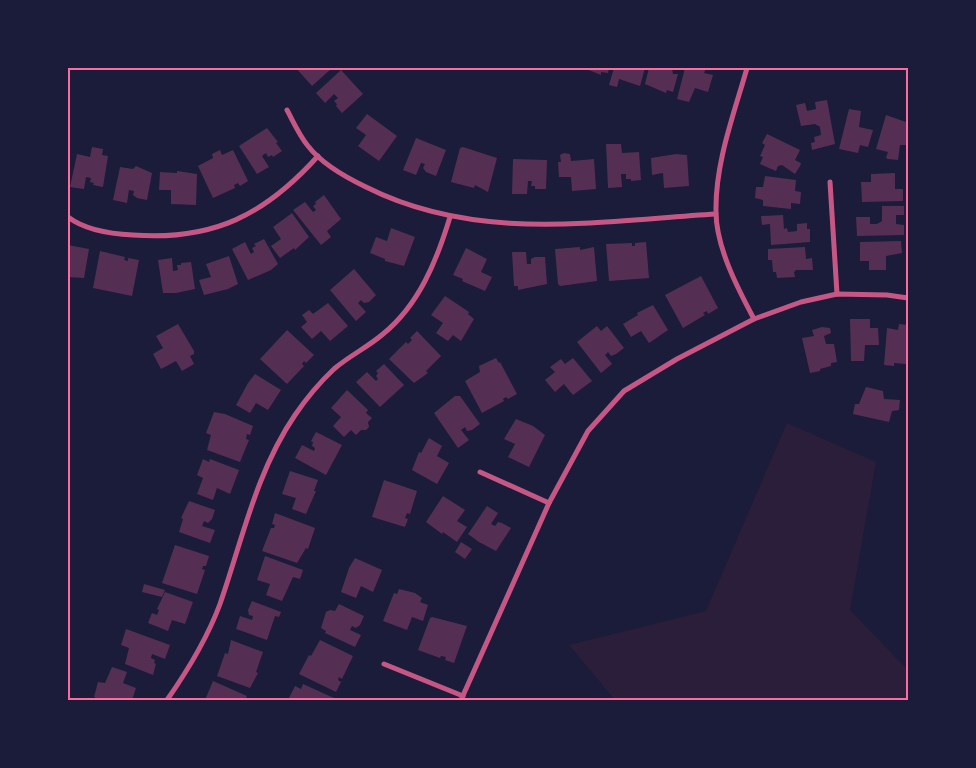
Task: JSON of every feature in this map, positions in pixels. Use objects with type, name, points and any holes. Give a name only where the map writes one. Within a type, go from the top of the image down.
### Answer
[{"type":"street","points":[[747,68],[723,152],[716,214],[732,279],[754,319]]},
{"type":"street","points":[[287,110],[307,145],[318,156],[358,183],[386,197],[450,218],[479,222],[548,224],[716,214]]},
{"type":"street","points":[[68,217],[77,224],[116,234],[156,237],[194,233],[226,226],[252,214],[275,198],[297,179],[318,156]]},
{"type":"street","points":[[830,182],[837,294]]},
{"type":"street","points":[[167,700],[188,671],[206,638],[265,472],[279,441],[309,396],[334,369],[384,334],[406,310],[425,281],[439,252],[450,218]]},
{"type":"street","points":[[384,664],[462,698],[549,503],[588,431],[624,391],[677,359],[754,319],[802,302],[837,294],[887,295],[908,298]]},
{"type":"street","points":[[480,472],[549,503]]},
{"type":"shaded area","points":[[787,423],[876,462],[850,610],[908,670],[908,700],[615,700],[569,645],[706,611]]},
{"type":"building","points":[[296,68],[332,68],[312,86]]},
{"type":"building","points":[[584,68],[609,68],[608,73],[601,72],[601,75]]},
{"type":"building","points":[[614,68],[645,68],[640,86],[619,79],[617,87],[609,85]]},
{"type":"building","points":[[649,68],[672,68],[673,74],[678,74],[673,92],[667,90],[666,93],[645,84]]},
{"type":"building","points":[[685,68],[706,68],[704,73],[713,75],[708,92],[695,88],[689,102],[677,99]]},
{"type":"building","points":[[341,70],[363,94],[342,113],[336,106],[337,104],[334,101],[338,98],[334,94],[325,103],[316,93]]},
{"type":"building","points":[[827,100],[835,144],[812,150],[811,143],[815,142],[814,137],[821,135],[820,127],[815,124],[801,126],[796,105],[805,103],[807,111],[816,109],[815,102]]},
{"type":"building","points":[[849,109],[861,111],[859,127],[873,130],[868,147],[860,145],[858,153],[839,149]]},
{"type":"building","points":[[367,114],[397,136],[379,161],[358,146],[366,135],[356,128]]},
{"type":"building","points":[[886,115],[906,122],[906,126],[908,126],[908,145],[900,145],[898,160],[886,158],[888,152],[876,149]]},
{"type":"building","points":[[267,128],[278,142],[276,143],[282,151],[273,157],[272,155],[268,157],[266,153],[262,156],[269,167],[257,174],[239,146]]},
{"type":"building","points":[[767,134],[800,150],[795,160],[801,163],[795,174],[782,165],[778,166],[776,171],[760,164],[763,157],[760,156],[765,145],[762,143]]},
{"type":"building","points":[[416,138],[446,150],[436,176],[426,172],[423,168],[425,164],[421,163],[416,175],[403,170]]},
{"type":"building","points":[[606,144],[621,144],[622,153],[639,152],[641,180],[631,181],[631,179],[626,179],[626,174],[621,174],[622,187],[608,188]]},
{"type":"building","points":[[92,147],[103,149],[102,155],[108,156],[103,187],[93,185],[94,183],[90,182],[91,178],[86,177],[84,189],[70,187],[77,154],[90,157]]},
{"type":"building","points":[[463,147],[497,158],[488,192],[475,185],[474,188],[451,182],[460,148]]},
{"type":"building","points":[[220,150],[222,155],[233,150],[248,181],[240,186],[238,183],[234,185],[235,188],[213,198],[198,166],[213,158],[212,154]]},
{"type":"building","points":[[564,153],[570,154],[571,161],[594,159],[596,189],[572,191],[571,177],[559,177],[558,162],[561,162],[560,155]]},
{"type":"building","points":[[676,154],[687,155],[689,186],[664,188],[663,173],[652,175],[651,158]]},
{"type":"building","points":[[513,159],[547,160],[546,189],[535,189],[535,186],[531,186],[532,181],[528,181],[527,194],[512,194]]},
{"type":"building","points":[[136,166],[152,173],[147,200],[137,198],[133,195],[134,191],[129,190],[127,203],[113,200],[120,167],[133,169]]},
{"type":"building","points":[[177,171],[197,174],[196,205],[171,204],[171,190],[159,190],[160,172],[177,173]]},
{"type":"building","points":[[895,173],[895,189],[903,189],[903,201],[862,202],[861,182],[871,182],[871,174]]},
{"type":"building","points":[[765,176],[796,180],[795,191],[801,192],[800,204],[791,203],[791,209],[763,206],[763,200],[755,198],[756,187],[763,187]]},
{"type":"building","points":[[324,195],[341,219],[327,231],[331,237],[321,245],[293,210],[305,202],[313,212],[316,210],[313,206],[316,204],[315,202]]},
{"type":"building","points":[[882,206],[904,206],[904,215],[896,215],[896,224],[904,225],[904,235],[857,236],[856,217],[870,217],[870,224],[877,224],[882,221]]},
{"type":"building","points":[[292,213],[309,237],[295,250],[294,248],[280,258],[271,246],[281,239],[273,227]]},
{"type":"building","points":[[783,215],[784,229],[787,228],[788,232],[797,231],[797,224],[807,223],[807,229],[810,229],[810,242],[771,245],[770,224],[762,225],[761,216]]},
{"type":"building","points":[[391,228],[415,237],[404,266],[385,261],[385,259],[370,253],[376,237],[387,241]]},
{"type":"building","points":[[264,239],[278,264],[271,270],[248,280],[232,249],[245,242],[251,254],[254,252],[252,248],[256,246],[254,244]]},
{"type":"building","points":[[901,241],[902,253],[886,256],[886,270],[869,270],[869,261],[860,261],[860,242]]},
{"type":"building","points":[[646,242],[649,278],[609,281],[606,244],[632,243],[632,246],[635,246],[635,243]]},
{"type":"building","points":[[68,245],[89,249],[84,278],[68,277]]},
{"type":"building","points":[[580,247],[580,250],[594,247],[597,281],[560,286],[558,284],[555,249]]},
{"type":"building","points":[[805,247],[806,259],[812,258],[813,270],[796,270],[794,272],[795,277],[777,278],[776,272],[773,272],[772,260],[768,260],[768,249]]},
{"type":"building","points":[[466,248],[487,259],[481,272],[492,277],[485,291],[453,275]]},
{"type":"building","points":[[100,251],[125,257],[124,260],[128,261],[128,258],[139,260],[132,296],[93,288]]},
{"type":"building","points":[[512,252],[526,252],[527,264],[531,264],[531,259],[535,257],[545,257],[547,284],[518,290],[518,286],[514,286]]},
{"type":"building","points":[[229,256],[238,284],[228,289],[204,295],[199,280],[211,277],[206,264]]},
{"type":"building","points":[[172,258],[173,271],[178,270],[177,265],[181,265],[181,263],[191,262],[195,289],[176,293],[163,293],[158,260]]},
{"type":"building","points":[[354,269],[376,295],[369,302],[364,303],[361,300],[358,303],[366,312],[356,321],[330,290]]},
{"type":"building","points":[[701,276],[718,308],[708,314],[707,311],[703,313],[705,315],[683,328],[665,295]]},
{"type":"building","points":[[445,296],[469,312],[468,314],[474,319],[461,341],[453,335],[448,341],[436,333],[443,323],[431,315]]},
{"type":"building","points":[[328,303],[348,326],[330,341],[321,331],[312,339],[301,327],[307,322],[302,315],[309,310],[313,314]]},
{"type":"building","points":[[653,305],[668,330],[649,343],[641,331],[631,337],[623,324],[638,315],[637,313]]},
{"type":"building","points":[[850,319],[870,319],[870,328],[878,328],[879,345],[865,345],[864,361],[851,361]]},
{"type":"building","points":[[178,324],[194,351],[194,354],[190,356],[194,364],[182,371],[176,361],[161,369],[153,354],[163,348],[156,336]]},
{"type":"building","points":[[899,324],[908,325],[908,361],[906,364],[894,363],[894,366],[884,365],[887,328],[898,330]]},
{"type":"building","points":[[597,326],[601,331],[607,326],[624,348],[611,356],[608,352],[605,355],[612,364],[601,373],[577,342]]},
{"type":"building","points":[[822,327],[830,328],[831,333],[824,336],[826,344],[834,344],[837,362],[831,363],[831,366],[820,369],[820,371],[810,373],[802,338],[814,336],[812,330]]},
{"type":"building","points":[[287,330],[314,355],[306,363],[304,361],[302,364],[304,366],[287,384],[260,359]]},
{"type":"building","points":[[417,331],[441,356],[426,371],[428,373],[414,383],[389,359],[406,342],[408,344],[412,340],[410,338]]},
{"type":"building","points":[[496,358],[517,394],[508,399],[506,397],[503,399],[504,401],[482,413],[465,381],[480,372],[479,366]]},
{"type":"building","points":[[573,358],[592,381],[573,395],[564,384],[555,392],[545,380],[555,372],[550,367],[561,359],[565,364]]},
{"type":"building","points":[[384,364],[404,385],[380,407],[356,382],[367,372],[376,381],[378,373],[376,371]]},
{"type":"building","points":[[255,374],[281,390],[268,410],[256,403],[250,413],[236,405]]},
{"type":"building","points":[[866,387],[883,391],[884,399],[900,400],[899,410],[892,411],[889,422],[853,414],[855,404],[859,404]]},
{"type":"building","points":[[347,390],[368,410],[366,413],[372,418],[368,422],[369,427],[366,430],[361,430],[356,435],[351,430],[344,437],[333,426],[341,417],[331,408]]},
{"type":"building","points":[[455,396],[460,396],[480,424],[472,430],[467,431],[465,427],[461,430],[469,440],[458,448],[434,413]]},
{"type":"building","points":[[214,412],[225,414],[253,426],[250,435],[247,434],[246,439],[249,440],[240,462],[207,450],[211,435],[206,433]]},
{"type":"building","points":[[516,419],[533,426],[545,435],[529,467],[508,457],[515,444],[504,439]]},
{"type":"building","points":[[316,432],[342,445],[326,475],[295,458],[302,445],[314,451],[315,448],[312,446],[313,442],[311,441]]},
{"type":"building","points":[[429,438],[442,446],[437,456],[449,463],[437,484],[412,470],[419,452],[421,453]]},
{"type":"building","points":[[203,459],[209,462],[210,459],[239,470],[230,494],[217,488],[213,500],[197,494],[203,478],[197,475]]},
{"type":"building","points":[[290,471],[318,480],[314,491],[316,491],[306,514],[292,509],[296,498],[282,494]]},
{"type":"building","points":[[384,480],[417,491],[410,514],[407,513],[405,518],[408,519],[405,527],[372,517]]},
{"type":"building","points":[[443,496],[465,510],[457,521],[467,527],[457,542],[426,522]]},
{"type":"building","points":[[189,501],[215,510],[212,519],[208,523],[204,521],[202,526],[215,530],[210,543],[179,532],[183,519],[181,518]]},
{"type":"building","points":[[487,506],[498,513],[491,524],[495,526],[498,522],[511,528],[496,551],[468,534]]},
{"type":"building","points":[[275,513],[315,528],[308,549],[306,548],[297,563],[262,551],[271,528],[274,528],[275,525],[272,524]]},
{"type":"building","points":[[461,542],[472,549],[465,559],[455,552]]},
{"type":"building","points":[[175,545],[209,556],[206,566],[203,566],[202,569],[205,570],[197,594],[162,583]]},
{"type":"building","points":[[265,556],[303,570],[300,579],[293,577],[282,601],[266,595],[270,584],[257,580]]},
{"type":"building","points":[[355,558],[382,570],[373,592],[361,586],[356,598],[341,592],[349,568]]},
{"type":"building","points":[[144,584],[165,590],[162,597],[142,592]]},
{"type":"building","points":[[399,589],[415,593],[422,598],[420,602],[428,605],[423,621],[412,617],[407,630],[383,621],[394,593],[397,594]]},
{"type":"building","points":[[165,592],[193,602],[185,624],[172,620],[168,631],[148,623],[152,613],[157,615],[159,610],[157,609]]},
{"type":"building","points":[[252,601],[281,612],[279,617],[275,616],[267,640],[236,629],[240,616],[252,620],[253,616],[249,615],[248,610]]},
{"type":"building","points":[[339,604],[364,616],[360,625],[356,628],[352,626],[350,630],[361,635],[355,647],[325,633],[326,631],[321,628],[326,612],[330,610],[335,611]]},
{"type":"building","points":[[432,617],[467,626],[454,663],[445,660],[446,657],[441,656],[440,658],[418,650]]},
{"type":"building","points":[[126,629],[170,645],[165,659],[152,654],[151,658],[155,660],[154,663],[156,664],[153,675],[125,664],[129,648],[121,645]]},
{"type":"building","points":[[231,640],[263,652],[256,672],[258,673],[250,688],[217,676],[225,653],[228,654]]},
{"type":"building","points":[[320,640],[353,656],[342,679],[339,677],[338,680],[341,682],[336,692],[299,674]]},
{"type":"building","points":[[112,667],[127,672],[123,683],[136,688],[132,700],[100,700],[94,697],[98,682],[105,683]]},
{"type":"building","points":[[213,681],[247,696],[245,700],[205,700]]},
{"type":"building","points":[[303,684],[334,698],[333,700],[288,700],[295,686],[301,689]]}]
